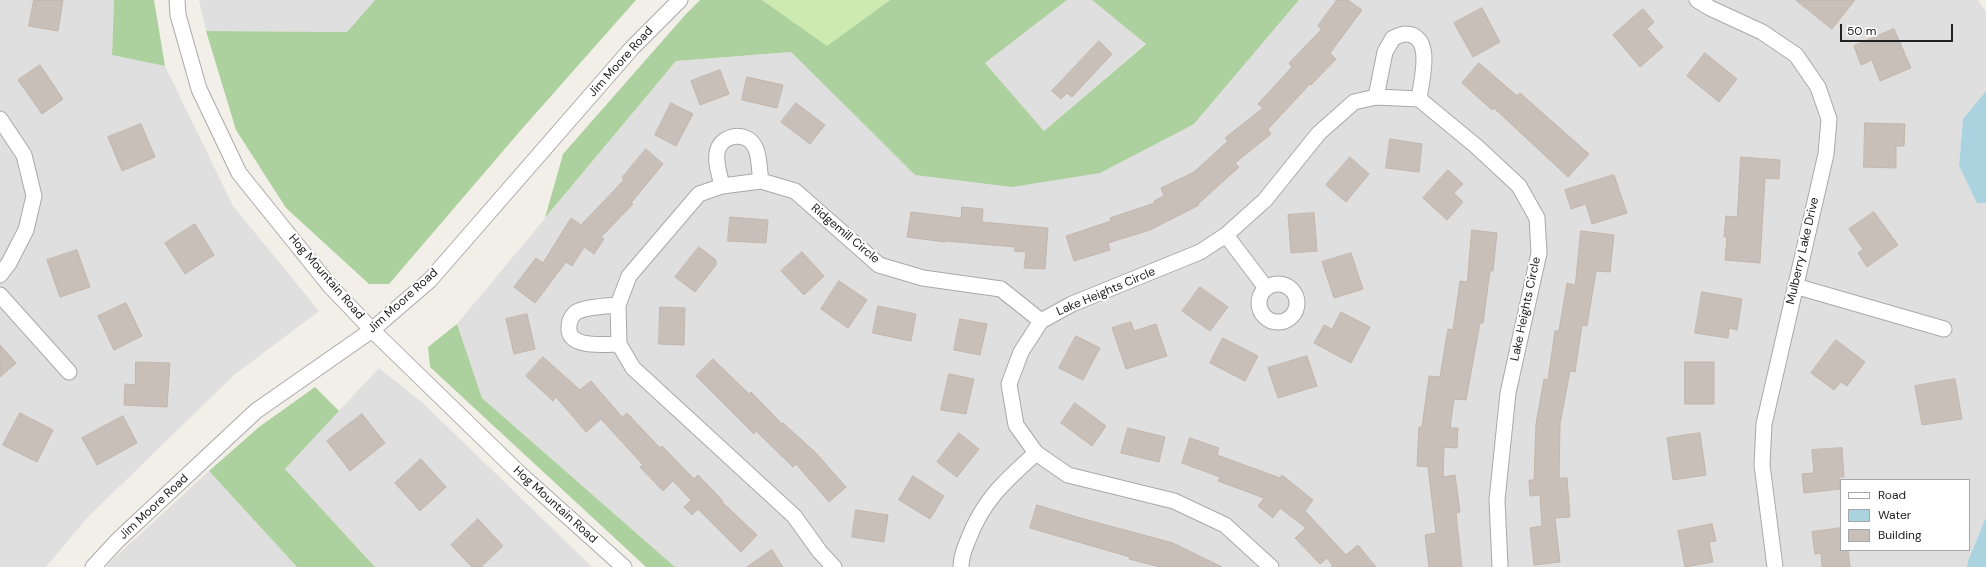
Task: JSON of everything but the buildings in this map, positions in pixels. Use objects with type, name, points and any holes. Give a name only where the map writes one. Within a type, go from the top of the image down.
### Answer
[{"type":"street","name":"Hog Mountain Road","points":[[177,0],[178,15],[199,88],[239,173],[330,286],[372,330],[518,472],[624,567]]},
{"type":"street","name":"Jim Moore Road","points":[[93,567],[123,535],[256,411],[372,330],[430,280],[632,48],[680,0]]},
{"type":"street","name":"Mulberry Lake Drive","points":[[1697,0],[1710,8],[1762,32],[1796,55],[1818,87],[1829,119],[1826,154],[1764,424],[1762,465],[1775,567]]},
{"type":"street","points":[[1376,97],[1386,52],[1393,38],[1405,34],[1417,38],[1424,47],[1419,100]]},
{"type":"street","name":"Lake Heights Circle","points":[[1271,567],[1225,525],[1174,501],[1068,474],[1036,453],[1016,425],[1009,384],[1021,352],[1041,321],[1072,304],[1200,252],[1226,235],[1265,200],[1319,133],[1354,102],[1376,97],[1419,100],[1476,146],[1520,186],[1537,218],[1539,253],[1508,393],[1497,500],[1500,567]]},
{"type":"street","points":[[0,118],[24,155],[34,196],[26,230],[9,264],[0,275]]},
{"type":"street","points":[[722,186],[718,151],[722,142],[730,137],[738,136],[748,139],[755,147],[761,181]]},
{"type":"street","name":"Ridgemill Circle","points":[[618,344],[618,305],[629,276],[699,194],[722,186],[761,181],[795,191],[879,265],[924,278],[1001,289],[1041,321]]},
{"type":"street","points":[[1226,235],[1266,288]]},
{"type":"street","points":[[1795,286],[1944,329]]},
{"type":"street","points":[[0,295],[69,372]]},
{"type":"street","points":[[618,305],[584,309],[575,313],[570,321],[569,330],[573,338],[580,343],[618,344],[633,368],[794,516],[820,552],[834,567]]},
{"type":"street","points":[[961,567],[961,558],[976,520],[999,487],[1036,453]]},
{"type":"shaded area","points":[[0,0],[114,0],[112,55],[165,66],[233,206],[319,311],[234,375],[87,518],[46,567],[0,567]]},
{"type":"shaded area","points":[[199,0],[375,0],[347,32],[206,31]]},
{"type":"shaded area","points":[[1067,0],[1092,0],[1146,43],[1044,131],[985,63]]},
{"type":"shaded area","points":[[1299,0],[1978,0],[1986,12],[1986,91],[1963,119],[1959,166],[1977,203],[1986,203],[1986,517],[1967,567],[675,567],[482,398],[457,324],[676,61],[791,52],[915,175],[1194,124]]},
{"type":"shaded area","points":[[379,368],[425,405],[592,567],[375,567],[285,469]]},
{"type":"shaded area","points":[[209,471],[297,567],[106,567],[111,561]]},
{"type":"green space","points":[[114,0],[154,0],[165,66],[112,55]]},
{"type":"green space","points":[[375,0],[636,0],[521,130],[389,284],[369,284],[286,208],[236,130],[206,31],[347,32]]},
{"type":"green space","points":[[700,0],[762,0],[827,46],[890,0],[1067,0],[985,63],[1044,131],[1146,44],[1092,0],[1299,0],[1194,124],[1100,173],[1012,187],[915,175],[791,52],[676,61],[545,218],[563,154]]},
{"type":"green space","points":[[762,0],[890,0],[827,47]]},
{"type":"green space","points":[[457,324],[482,398],[675,567],[646,567],[430,367],[428,347]]},
{"type":"green space","points":[[315,387],[339,411],[285,469],[375,567],[297,567],[209,471],[259,427]]},
{"type":"water","points":[[1986,91],[1986,203],[1977,203],[1959,166],[1963,119]]},
{"type":"water","points":[[1986,517],[1986,567],[1967,567],[1968,561]]}]
